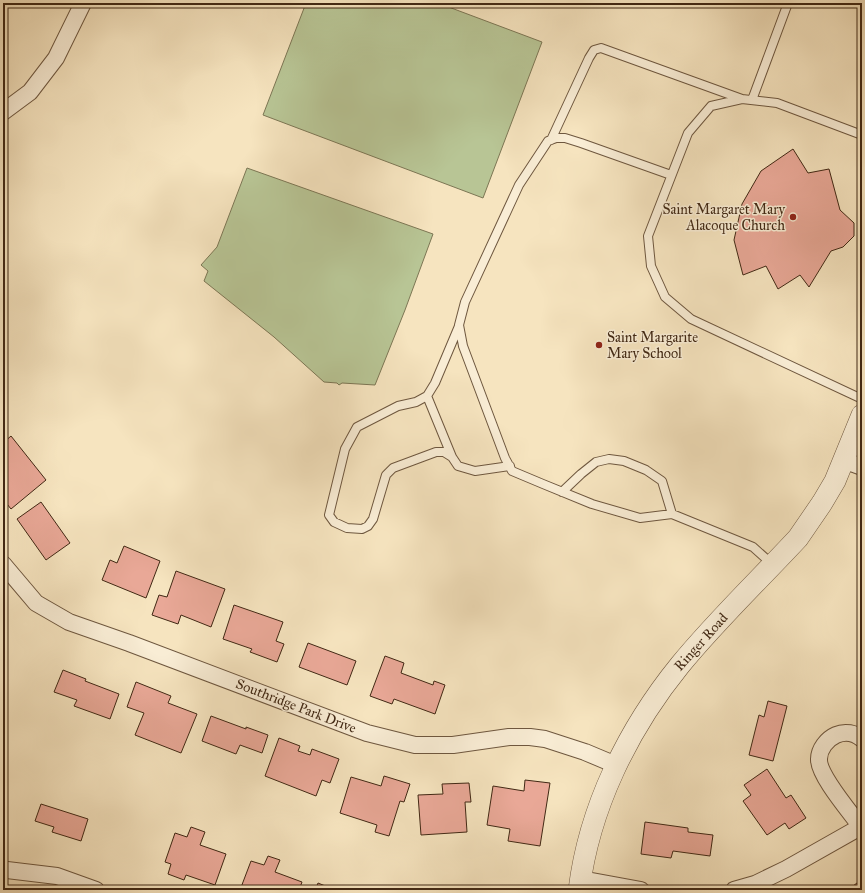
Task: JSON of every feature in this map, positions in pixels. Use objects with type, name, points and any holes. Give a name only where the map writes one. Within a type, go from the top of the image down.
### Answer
[{"type":"street","points":[[3,112],[30,92],[56,58],[84,3]]},
{"type":"street","name":"Ringer Road","points":[[580,884],[588,842],[597,814],[616,765],[634,730],[648,707],[676,670],[718,622],[798,538],[809,524],[835,481],[853,464],[862,415]]},
{"type":"street","name":"Southridge Park Drive","points":[[3,564],[36,603],[69,622],[129,643],[367,733],[415,745],[453,745],[509,737],[530,737],[545,739],[585,752],[616,765]]},
{"type":"street","points":[[734,890],[755,884],[786,869],[861,827],[826,778],[819,760],[821,751],[827,741],[836,735],[844,733],[853,734],[862,739]]},
{"type":"street","points":[[3,871],[6,870],[57,876],[96,890]]},
{"type":"street","points":[[580,884],[641,890]]},
{"type":"lane","points":[[752,100],[788,3]]},
{"type":"lane","points":[[551,140],[589,58],[594,50],[600,48],[742,99],[777,104],[862,136]]},
{"type":"lane","points":[[742,99],[711,106],[688,133],[648,236],[651,266],[665,297],[690,318],[862,400]]},
{"type":"lane","points":[[452,457],[444,452],[436,452],[393,468],[386,476],[373,519],[368,526],[362,529],[347,528],[334,522],[329,515],[345,449],[357,427],[398,406],[416,402],[427,396],[435,383],[459,325],[465,302],[519,185],[548,141],[556,138],[565,138],[671,175]]},
{"type":"lane","points":[[459,325],[463,346],[505,458],[512,470],[592,504],[640,518],[672,514],[753,547],[773,565]]},
{"type":"lane","points":[[427,396],[452,457],[458,466],[475,471],[510,466]]},
{"type":"lane","points":[[562,492],[596,462],[609,459],[624,461],[646,470],[662,482],[672,514]]},
{"type":"green space","points":[[306,3],[438,3],[542,42],[483,198],[263,115]]},
{"type":"green space","points":[[247,168],[433,234],[375,385],[342,383],[339,385],[337,383],[324,382],[274,337],[204,281],[208,271],[201,265],[217,247]]},
{"type":"building","name":"Saint Margaret Mary Alacoque Church","points":[[793,149],[808,173],[829,169],[840,210],[854,223],[854,236],[843,247],[831,251],[809,287],[800,275],[778,289],[766,266],[743,275],[734,240],[742,204],[761,171]]},
{"type":"building","points":[[11,436],[46,480],[11,509],[3,499],[3,443]]},
{"type":"building","points":[[41,502],[70,543],[46,560],[17,519]]},
{"type":"building","points":[[124,546],[160,561],[146,598],[102,580],[110,560],[117,563]]},
{"type":"building","points":[[176,571],[225,589],[211,627],[181,615],[178,624],[152,615],[159,595],[167,597]]},
{"type":"building","points":[[234,605],[283,622],[276,641],[284,644],[277,662],[250,652],[252,649],[223,639]]},
{"type":"building","points":[[308,643],[356,661],[347,685],[299,667]]},
{"type":"building","points":[[385,656],[404,663],[401,673],[433,685],[434,681],[445,685],[435,714],[394,699],[392,704],[370,696]]},
{"type":"building","points":[[63,670],[86,679],[85,681],[119,694],[110,719],[74,706],[77,700],[54,692]]},
{"type":"building","points":[[136,682],[171,696],[168,703],[197,714],[181,753],[135,735],[144,713],[127,707]]},
{"type":"building","points":[[768,701],[787,706],[773,761],[749,755],[759,715],[764,717]]},
{"type":"building","points":[[211,716],[246,729],[246,727],[268,735],[262,753],[240,745],[236,754],[202,741]]},
{"type":"building","points":[[279,738],[300,746],[298,751],[310,755],[312,749],[339,759],[330,783],[322,780],[316,796],[265,776]]},
{"type":"building","points":[[767,769],[786,798],[791,795],[806,818],[789,829],[785,823],[767,835],[743,801],[751,795],[744,785]]},
{"type":"building","points":[[384,776],[410,784],[404,802],[400,801],[389,836],[375,832],[377,825],[340,813],[351,777],[381,786]]},
{"type":"building","points":[[525,780],[550,783],[540,846],[508,841],[510,829],[487,825],[493,786],[524,791]]},
{"type":"building","points":[[469,783],[471,802],[465,802],[467,832],[421,835],[418,795],[443,794],[442,784]]},
{"type":"building","points":[[41,804],[88,819],[81,841],[52,832],[54,827],[35,821]]},
{"type":"building","points":[[645,822],[688,828],[688,832],[713,835],[710,856],[673,851],[671,858],[641,854]]},
{"type":"building","points":[[191,827],[205,832],[200,845],[226,854],[215,885],[186,875],[184,880],[168,874],[171,864],[165,862],[175,833],[187,837]]},
{"type":"building","points":[[268,856],[280,860],[275,872],[302,882],[299,890],[240,890],[251,861],[264,865]]},
{"type":"building","points":[[862,879],[862,890],[848,890]]},
{"type":"building","points":[[318,883],[335,890],[315,890]]},
{"type":"place","name":"Saint Margaret Mary Alacoque Church","points":[[793,217]]},
{"type":"place","name":"Saint Margarite Mary School","points":[[599,345]]}]
